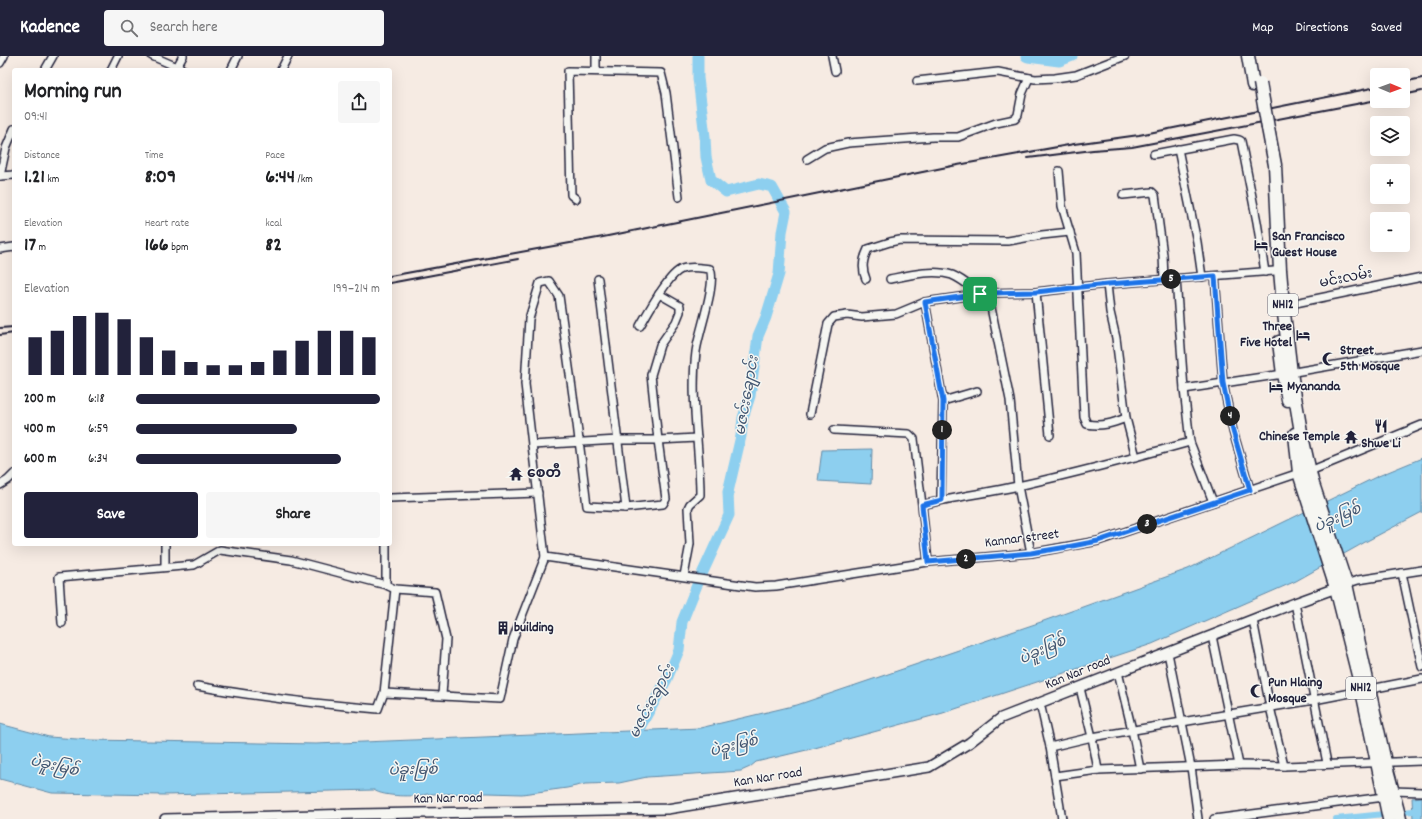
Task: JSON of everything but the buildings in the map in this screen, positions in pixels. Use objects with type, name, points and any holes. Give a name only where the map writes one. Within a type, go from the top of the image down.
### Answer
[{"type":"highway","name":"NH12","points":[[1248,56],[1275,165],[1280,270],[1280,306],[1295,433],[1306,477],[1340,583],[1366,690],[1381,762],[1390,794],[1400,819]]},
{"type":"highway","name":"NH12","points":[[1254,56],[1256,84]]},
{"type":"highway","name":"NH12","points":[[1265,128],[1269,271],[1280,306]]},
{"type":"highway","name":"NH12","points":[[1389,819],[1390,794]]},
{"type":"street","points":[[0,63],[4,56]]},
{"type":"street","points":[[46,68],[53,56]]},
{"type":"street","points":[[112,68],[118,56]]},
{"type":"street","points":[[152,56],[177,67],[183,56]]},
{"type":"street","points":[[232,68],[238,56]]},
{"type":"street","points":[[282,68],[288,56]]},
{"type":"street","points":[[596,56],[596,70]]},
{"type":"street","points":[[832,56],[835,71]]},
{"type":"street","points":[[917,81],[998,72],[1029,78],[1051,79],[1076,76],[1125,56]]},
{"type":"street","points":[[576,199],[571,195],[568,71],[596,70],[661,73],[666,93],[679,197]]},
{"type":"street","points":[[807,160],[825,148],[848,143],[933,136],[958,137],[996,123],[1015,119],[1018,115],[1022,94],[1029,78]]},
{"type":"street","points":[[12,134],[6,148],[0,176],[12,175]]},
{"type":"street","points":[[810,414],[828,324],[834,317],[847,315],[862,316],[896,314],[925,302],[984,294],[1036,292],[1108,284],[1269,271],[1257,222],[1241,141],[1234,139],[1154,154]]},
{"type":"street","points":[[1178,149],[1197,242],[1202,277]]},
{"type":"street","points":[[1059,171],[1062,206],[1076,253],[1084,417],[1088,424],[1098,426],[1113,423],[1126,418]]},
{"type":"street","points":[[1123,194],[1152,192],[1155,195],[1163,255],[1164,279]]},
{"type":"street","points":[[866,279],[863,273],[863,260],[868,249],[890,242],[935,240],[969,242],[1008,241],[1070,232]]},
{"type":"street","points":[[0,249],[12,247]]},
{"type":"street","points":[[640,326],[658,294],[670,279],[681,269],[697,267],[710,269],[712,273],[708,300],[696,351],[694,385],[700,495],[690,504],[688,508],[690,544],[687,577]]},
{"type":"street","points":[[890,278],[934,273],[951,275],[984,294],[1010,400],[1018,486],[1031,553]]},
{"type":"street","points":[[1215,276],[1223,383],[1233,431],[1250,490]]},
{"type":"street","name":"မင်းလမ်း","points":[[1280,306],[1422,278]]},
{"type":"street","points":[[598,279],[626,508]]},
{"type":"street","points":[[1176,279],[1184,389],[1190,442],[1213,502]]},
{"type":"street","points":[[384,692],[500,699],[513,639],[545,557],[525,384],[529,319],[540,283],[549,281],[559,296],[587,506],[626,508],[663,504],[666,499],[651,375],[660,345],[676,322],[680,312],[680,306],[658,294]]},
{"type":"street","points":[[1108,284],[1110,312],[1116,338],[1126,418],[1136,457]]},
{"type":"street","points":[[1036,292],[1050,435]]},
{"type":"street","points":[[925,302],[943,401],[942,500]]},
{"type":"street","points":[[1184,389],[1422,350]]},
{"type":"street","points":[[943,401],[977,391]]},
{"type":"street","name":"Kannar street","points":[[545,557],[755,587],[776,586],[928,562],[1031,553],[1098,541],[1250,490],[1306,477],[1422,425]]},
{"type":"street","points":[[834,430],[910,434],[914,439],[928,562]]},
{"type":"street","points":[[532,444],[696,438]]},
{"type":"street","points":[[922,505],[1018,486],[1190,442]]},
{"type":"street","points":[[0,485],[11,479]]},
{"type":"street","points":[[392,498],[538,493]]},
{"type":"street","points":[[165,546],[165,568]]},
{"type":"street","points":[[386,546],[386,585]]},
{"type":"street","points":[[62,623],[59,577],[165,568],[194,564],[220,550],[291,560],[386,585],[395,589],[435,592],[446,639],[442,695]]},
{"type":"street","points":[[1340,583],[1422,570]]},
{"type":"street","points":[[1402,573],[1422,667]]},
{"type":"street","name":"Kan Nar road","points":[[165,819],[667,809],[928,767],[969,743],[1001,718],[1253,620],[1340,583]]},
{"type":"street","points":[[197,686],[321,705],[378,709],[384,692],[395,589]]},
{"type":"street","points":[[1295,603],[1327,764]]},
{"type":"street","points":[[1253,620],[1270,707],[1284,766]]},
{"type":"street","points":[[1212,636],[1239,765]]},
{"type":"street","points":[[1168,653],[1191,767],[1198,819]]},
{"type":"street","points":[[1118,672],[1140,769]]},
{"type":"street","points":[[1050,747],[1092,737],[1314,700],[1422,680]]},
{"type":"street","points":[[1080,688],[1092,737],[1098,770]]},
{"type":"street","points":[[1040,703],[1050,747],[1062,819]]},
{"type":"street","points":[[1055,776],[1098,770],[1422,761]]},
{"type":"street","points":[[1214,819],[1390,794],[1422,792]]},
{"type":"water","points":[[872,449],[871,484],[818,481],[822,450]]},
{"type":"water","name":"ပဲခူးမြစ်","points":[[1422,458],[1422,512],[1296,581],[1152,644],[943,713],[811,749],[756,762],[750,767],[741,771],[647,777],[619,783],[585,784],[522,794],[427,794],[408,796],[385,794],[374,790],[164,795],[52,793],[0,779],[0,724],[49,737],[91,740],[316,744],[700,728],[797,705],[1038,623],[1188,569],[1376,477]]},
{"type":"water","points":[[1422,797],[1422,819],[1413,819],[1412,798]]},
{"type":"waterway","name":"မဇင်းချောင်း","points":[[631,743],[667,679],[679,650],[682,622],[729,515],[728,492],[741,436],[743,418],[750,396],[758,336],[766,317],[779,274],[782,232],[786,212],[772,187],[759,184],[726,192],[711,180],[706,157],[698,78],[698,56]]},
{"type":"waterway","name":"မဇင်းချောင်း","points":[[1026,56],[1059,61],[1072,56]]},
{"type":"waterway","points":[[1336,819],[1413,811]]},
{"type":"railway","points":[[1410,81],[1422,78]]},
{"type":"railway","points":[[392,276],[603,237],[952,166],[1074,144],[1139,135],[1370,88]]},
{"type":"railway","points":[[1410,94],[1422,91]]},
{"type":"railway","points":[[1028,158],[1132,147],[1370,101]]},
{"type":"railway","points":[[392,283],[518,259]]},
{"type":"railway","points":[[0,328],[12,327]]},
{"type":"railway","points":[[0,335],[12,333]]},
{"type":"place","name":"San Francisco Guest House","points":[[1261,245]]},
{"type":"place","name":"Three Five Hotel","points":[[1303,335]]},
{"type":"place","name":"Street 5th Mosque","points":[[1329,359]]},
{"type":"place","name":"Myananda","points":[[1276,387]]},
{"type":"place","name":"Shwe Li","points":[[1381,426]]},
{"type":"place","name":"Chinese Temple","points":[[1351,437]]},
{"type":"place","name":"စေတီ","points":[[516,474]]},
{"type":"place","name":"building","points":[[503,628]]},
{"type":"place","name":"Pun Hlaing Mosque","points":[[1257,691]]},
{"type":"route","points":[[1215,276],[1223,383],[1233,431],[1250,490],[1098,541],[1031,553],[928,562],[922,505],[942,500],[943,401],[925,302],[980,294],[1036,292],[1108,284],[1215,276]]}]
